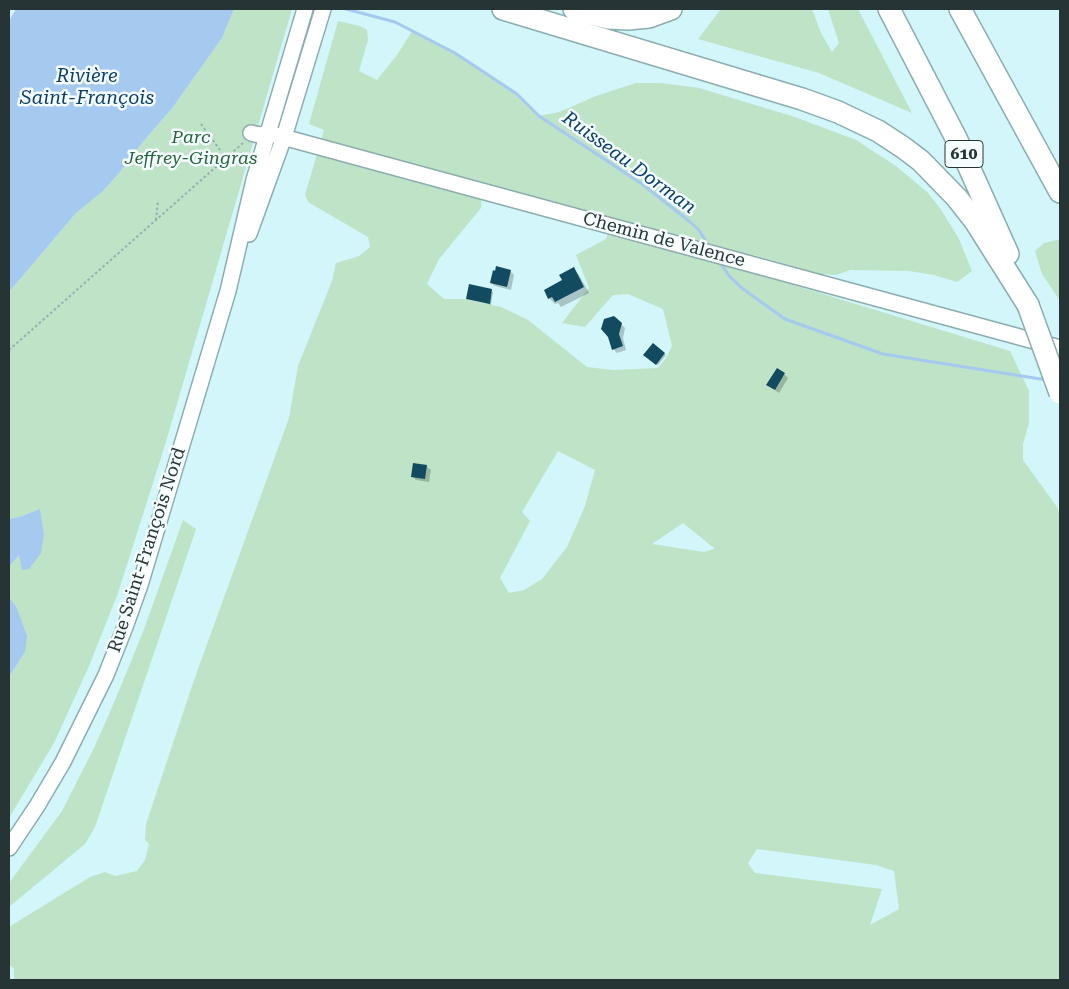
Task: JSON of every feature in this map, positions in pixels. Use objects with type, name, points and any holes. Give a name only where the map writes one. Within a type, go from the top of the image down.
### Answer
[{"type":"highway","points":[[503,9],[802,99],[838,112],[873,128],[912,154],[950,190],[975,221],[1028,305]]},
{"type":"highway","points":[[574,9],[608,18],[628,19],[649,17],[671,9]]},
{"type":"highway","name":"610","points":[[889,9],[970,168],[1028,305],[1060,393]]},
{"type":"highway","points":[[960,9],[1060,192]]},
{"type":"street","name":"Rue Saint-François Nord","points":[[9,848],[37,806],[62,762],[106,675],[140,585],[228,291],[254,180],[306,9]]},
{"type":"street","name":"Rue Saint-François Nord","points":[[228,291],[269,182],[323,11]]},
{"type":"street","name":"Chemin de Valence","points":[[251,133],[259,135],[268,133],[284,137],[1060,348]]},
{"type":"path","points":[[201,124],[220,150]]},
{"type":"path","points":[[9,350],[239,146]]},
{"type":"path","points":[[156,220],[158,200]]},
{"type":"green space","name":"Parc Jeffrey-Gingras","points":[[234,9],[292,9],[165,445],[118,593],[89,666],[54,743],[9,818],[9,677],[25,652],[16,606],[9,597],[9,567],[19,555],[40,509],[9,519],[9,292],[76,213],[102,192],[120,172],[173,107],[222,38]]},
{"type":"green space","points":[[721,9],[812,9],[821,33],[832,52],[839,43],[828,9],[858,9],[912,113],[819,73],[698,39]]},
{"type":"green space","points":[[338,21],[360,26],[367,30],[368,40],[359,71],[377,80],[397,55],[412,31],[455,53],[517,94],[539,116],[559,112],[596,96],[636,83],[661,83],[699,88],[795,117],[856,140],[896,166],[927,192],[940,208],[959,239],[972,271],[957,282],[934,275],[909,271],[850,270],[836,275],[820,274],[754,255],[754,273],[1010,351],[1029,391],[1029,423],[1023,444],[1023,460],[1057,507],[1060,516],[1060,980],[14,980],[14,969],[9,964],[9,927],[90,877],[105,872],[115,876],[137,871],[145,860],[149,844],[145,840],[146,824],[193,683],[289,418],[298,366],[332,281],[336,263],[359,256],[370,247],[368,237],[308,202],[305,195],[324,130],[309,124]],"holes":[[[482,184],[614,218],[606,239],[576,255],[589,288],[562,323],[585,327],[613,295],[628,294],[663,309],[672,346],[658,368],[613,370],[587,367],[528,320],[501,307],[464,299],[444,299],[427,284],[439,259],[481,208]],[[558,451],[595,470],[585,506],[567,547],[542,579],[524,590],[509,593],[500,578],[530,521],[522,512]],[[683,523],[714,549],[704,552],[652,544]],[[757,849],[876,865],[894,871],[899,909],[870,925],[882,889],[755,873],[748,863]]]},
{"type":"green space","points":[[1060,240],[1060,301],[1042,274],[1035,251],[1044,243]]},
{"type":"green space","points":[[183,520],[196,529],[95,827],[85,844],[9,907],[9,883],[62,811],[94,748],[143,632]]},
{"type":"water","name":"Rivière Saint-François","points":[[16,9],[234,9],[222,38],[173,107],[120,172],[102,192],[76,213],[9,292],[9,21]]},
{"type":"water","points":[[40,509],[44,535],[41,553],[29,569],[22,570],[19,555],[9,567],[9,519]]},
{"type":"water","points":[[9,597],[16,606],[27,636],[25,652],[9,677]]},
{"type":"building","points":[[496,266],[511,270],[507,287],[490,283]]},
{"type":"building","points":[[574,267],[584,287],[555,302],[552,297],[548,299],[544,290],[562,280],[559,275]]},
{"type":"building","points":[[469,284],[492,289],[490,304],[466,299]]},
{"type":"building","points":[[614,316],[622,323],[619,334],[623,346],[612,350],[608,337],[601,329],[604,319]]},
{"type":"building","points":[[653,343],[665,353],[656,365],[643,355]]},
{"type":"building","points":[[777,368],[785,373],[775,390],[766,385]]},
{"type":"building","points":[[413,463],[427,465],[425,479],[411,477]]},
{"type":"waterway","name":"Ruisseau Dorman","points":[[346,9],[395,22],[455,53],[517,94],[539,116],[642,184],[699,230],[710,248]]},
{"type":"waterway","name":"Ruisseau Dorman","points":[[719,261],[730,277],[743,289],[785,319],[883,354],[1047,380]]}]
